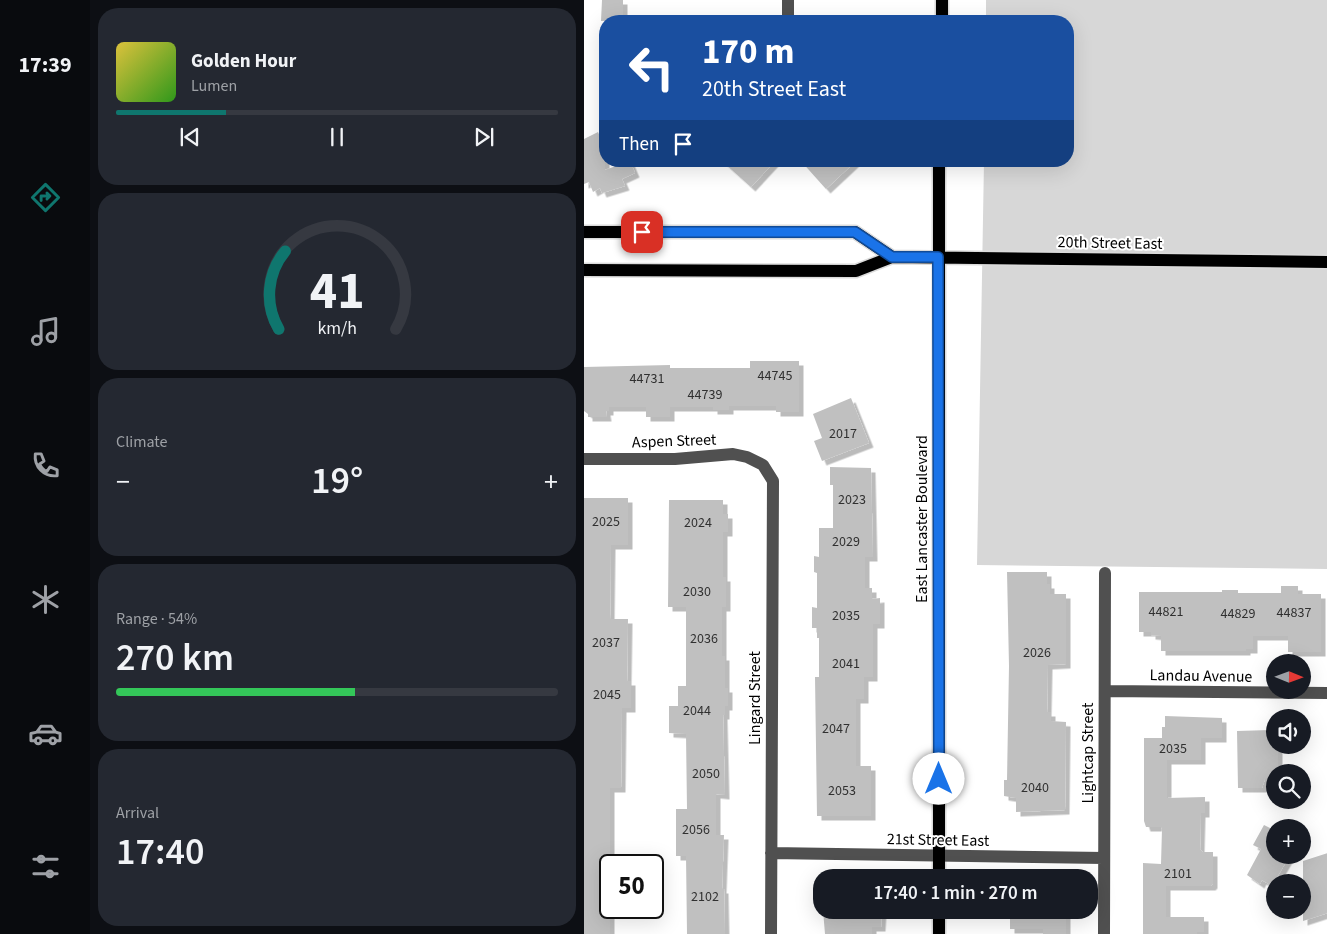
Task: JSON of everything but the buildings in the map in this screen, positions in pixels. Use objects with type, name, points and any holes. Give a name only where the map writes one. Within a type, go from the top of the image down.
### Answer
[{"type":"main road","points":[[942,0],[942,15]]},
{"type":"main road","name":"East Lancaster Boulevard","points":[[939,167],[939,869]]},
{"type":"main road","points":[[584,232],[855,232],[892,257]]},
{"type":"main road","name":"20th Street East","points":[[584,270],[856,271],[892,257],[1327,262]]},
{"type":"main road","points":[[938,934],[939,919]]},
{"type":"street","points":[[788,0],[788,15]]},
{"type":"street","name":"Aspen Street","points":[[584,459],[675,459],[733,454],[747,457],[763,465]]},
{"type":"street","name":"Lingard Street","points":[[763,465],[773,481],[774,507],[771,934]]},
{"type":"street","name":"Lightcap Street","points":[[1104,934],[1105,573]]},
{"type":"street","name":"Landau Avenue","points":[[1105,691],[1327,693]]},
{"type":"street","name":"21st Street East","points":[[771,853],[1104,858]]},
{"type":"shaded area","points":[[986,0],[1327,0],[1327,569],[977,565],[984,167],[1074,167],[1074,15],[986,15]]},
{"type":"route","points":[[642,232],[855,232],[892,257],[938,257],[939,779]]}]
